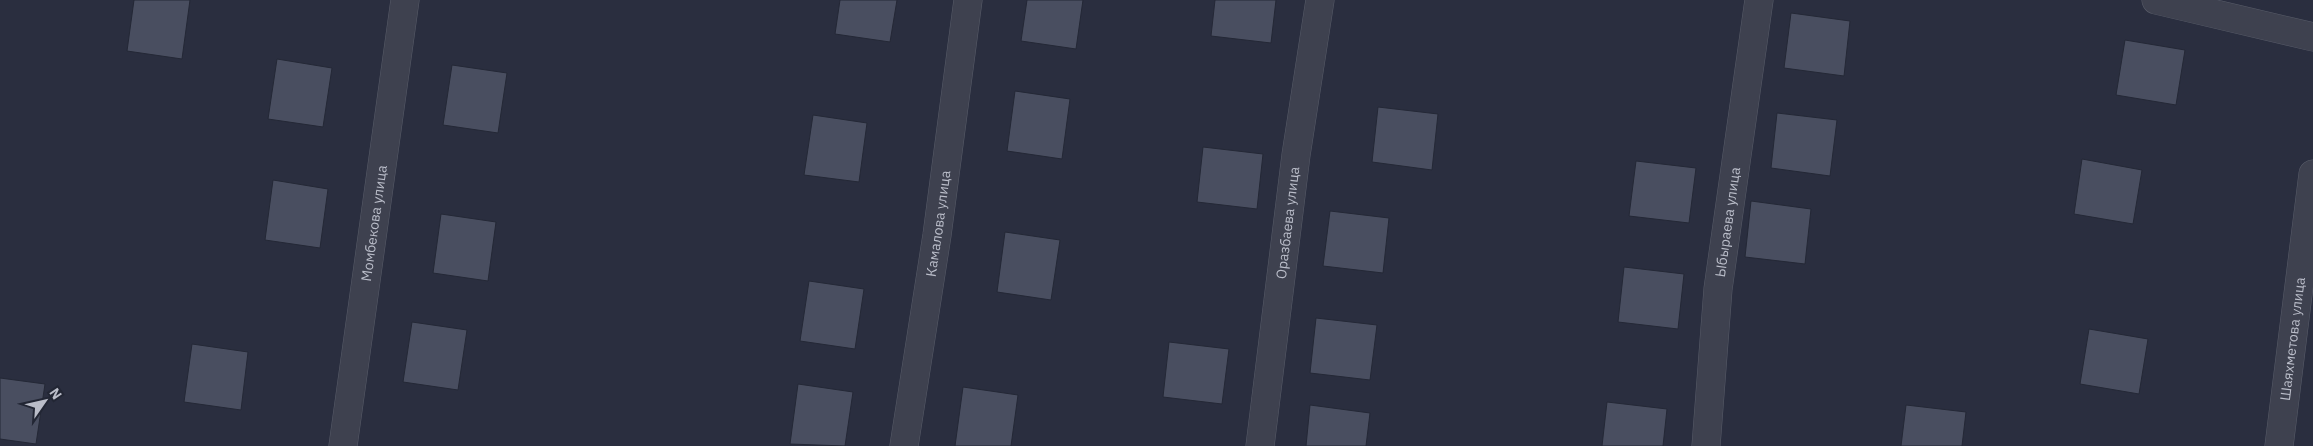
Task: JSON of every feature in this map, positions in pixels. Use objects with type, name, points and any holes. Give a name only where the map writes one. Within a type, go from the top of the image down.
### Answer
[{"type":"street","name":"Момбекова улица","points":[[343,446],[405,0]]},
{"type":"street","name":"Камалова улица","points":[[904,446],[937,235],[968,0]]},
{"type":"street","name":"Оразбаева улица","points":[[1260,446],[1296,154],[1320,0]]},
{"type":"street","name":"Ыбыраева улица","points":[[1706,446],[1718,289],[1759,0]]},
{"type":"street","points":[[2156,0],[2313,36]]},
{"type":"street","name":"Шаяхметова улица","points":[[2280,446],[2313,174]]},
{"type":"building","points":[[134,0],[190,0],[182,59],[127,51]]},
{"type":"building","points":[[840,0],[897,0],[890,42],[835,34]]},
{"type":"building","points":[[1027,0],[1083,0],[1076,49],[1021,41]]},
{"type":"building","points":[[1215,0],[1276,0],[1271,43],[1211,36]]},
{"type":"building","points":[[1791,13],[1850,21],[1844,76],[1784,68]]},
{"type":"building","points":[[2125,40],[2185,50],[2176,105],[2116,95]]},
{"type":"building","points":[[277,59],[332,68],[323,127],[268,119]]},
{"type":"building","points":[[452,65],[507,73],[498,133],[443,125]]},
{"type":"building","points":[[1015,91],[1070,99],[1062,159],[1007,151]]},
{"type":"building","points":[[1378,107],[1438,114],[1432,170],[1372,162]]},
{"type":"building","points":[[1777,113],[1837,120],[1830,176],[1771,168]]},
{"type":"building","points":[[813,115],[867,123],[859,182],[804,175]]},
{"type":"building","points":[[1203,147],[1263,154],[1257,209],[1197,202]]},
{"type":"building","points":[[2082,159],[2142,170],[2133,224],[2074,214]]},
{"type":"building","points":[[1636,161],[1696,168],[1689,223],[1629,216]]},
{"type":"building","points":[[273,180],[328,189],[320,248],[265,240]]},
{"type":"building","points":[[1751,201],[1811,209],[1805,264],[1745,257]]},
{"type":"building","points":[[1330,211],[1389,218],[1383,273],[1323,266]]},
{"type":"building","points":[[441,214],[496,222],[488,281],[433,273]]},
{"type":"building","points":[[1005,232],[1060,240],[1051,300],[997,292]]},
{"type":"building","points":[[1624,267],[1684,274],[1678,329],[1618,322]]},
{"type":"building","points":[[809,281],[864,289],[855,349],[800,341]]},
{"type":"building","points":[[1316,318],[1377,325],[1370,380],[1310,373]]},
{"type":"building","points":[[412,322],[467,330],[458,390],[403,382]]},
{"type":"building","points":[[2089,329],[2148,339],[2139,394],[2080,384]]},
{"type":"building","points":[[1169,342],[1229,349],[1222,404],[1163,397]]},
{"type":"building","points":[[192,344],[248,352],[241,410],[184,402]]},
{"type":"building","points":[[0,378],[45,384],[36,444],[0,439]]},
{"type":"building","points":[[798,384],[853,392],[845,446],[790,444]]},
{"type":"building","points":[[963,387],[1018,395],[1011,446],[955,446]]},
{"type":"building","points":[[1607,402],[1667,409],[1663,446],[1602,446]]},
{"type":"building","points":[[1310,405],[1370,413],[1366,446],[1306,446]]},
{"type":"building","points":[[1906,405],[1966,412],[1962,446],[1901,446]]}]
